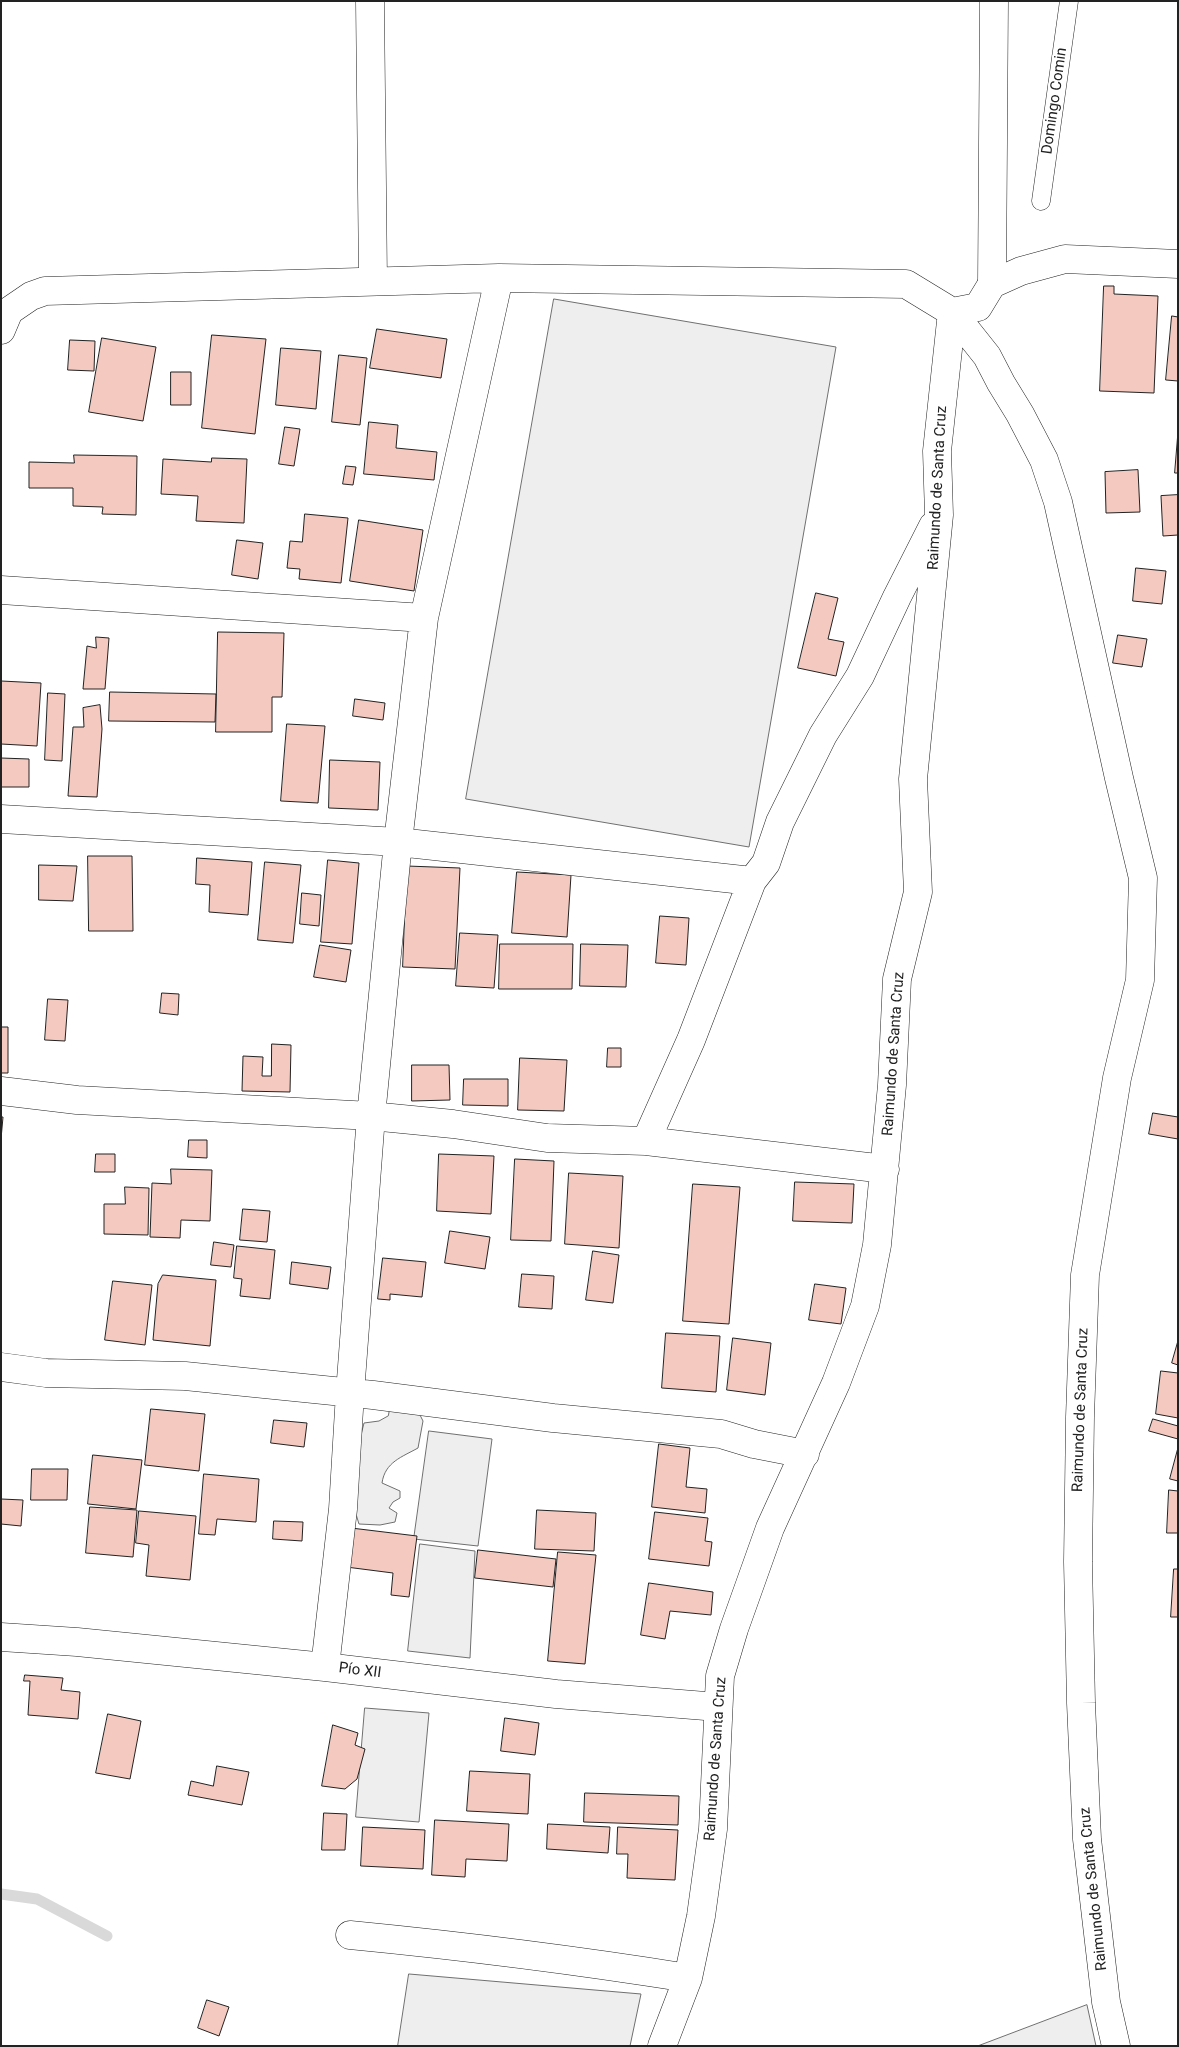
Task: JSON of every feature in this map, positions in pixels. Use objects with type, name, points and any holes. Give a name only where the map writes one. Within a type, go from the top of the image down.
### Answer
[{"type":"street","points":[[370,1],[373,282]]},
{"type":"street","points":[[1,330],[9,311],[30,296],[44,292],[498,278],[906,284],[952,312],[978,307],[992,284],[994,1]]},
{"type":"street","points":[[992,284],[1022,271],[1065,259],[1178,264]]},
{"type":"street","points":[[325,1667],[343,1509],[371,1116],[398,842],[424,618],[498,278]]},
{"type":"street","name":"Raimundo de Santa Cruz","points":[[662,2046],[688,1978],[701,1916],[712,1829],[720,1676],[734,1629],[770,1528],[836,1383],[865,1306],[877,1245],[892,1085],[897,979],[918,892],[912,779],[939,515],[937,451],[952,312]]},
{"type":"street","name":"Raimundo de Santa Cruz","points":[[952,312],[987,356],[1000,384],[1020,414],[1047,468],[1060,511],[1143,878],[1140,980],[1117,1078],[1085,1275],[1080,1417],[1078,1562],[1081,1703],[1087,1839],[1106,2002],[1116,2046]]},
{"type":"street","points":[[646,1141],[691,1040],[752,882],[766,862],[780,822],[823,736],[860,676],[896,596],[939,515]]},
{"type":"street","points":[[1,590],[424,618]]},
{"type":"street","points":[[1,819],[398,842],[752,882]]},
{"type":"street","points":[[1,1091],[76,1100],[371,1116],[453,1124],[546,1138],[646,1141],[885,1169]]},
{"type":"street","points":[[1,1367],[46,1372],[185,1376],[350,1393],[553,1418],[721,1434],[754,1444],[805,1454]]},
{"type":"street","name":"Pío XII","points":[[1,1637],[77,1642],[325,1667],[556,1694],[718,1707]]},
{"type":"street","points":[[350,1935],[571,1959],[688,1978]]},
{"type":"lane","name":"Domingo Comin","points":[[1041,201],[1069,1]]},
{"type":"shaded area","points":[[554,299],[836,347],[749,847],[466,799]]},
{"type":"shaded area","points":[[390,1409],[418,1411],[423,1421],[418,1448],[400,1457],[390,1465],[384,1476],[382,1483],[400,1491],[400,1498],[393,1502],[389,1508],[397,1513],[395,1522],[380,1525],[359,1524],[355,1511],[357,1501],[354,1489],[359,1443],[364,1423],[379,1421],[388,1416]]},
{"type":"shaded area","points":[[429,1431],[492,1439],[478,1546],[414,1539]]},
{"type":"shaded area","points":[[420,1544],[475,1551],[470,1658],[408,1651]]},
{"type":"shaded area","points":[[365,1708],[429,1713],[419,1822],[356,1817]]},
{"type":"shaded area","points":[[409,1974],[641,1994],[630,2046],[398,2046]]},
{"type":"shaded area","points":[[1087,2005],[1096,2046],[978,2046]]},
{"type":"building","points":[[1104,286],[1114,286],[1114,294],[1158,296],[1154,393],[1100,391]]},
{"type":"building","points":[[1172,316],[1178,317],[1178,381],[1166,380]]},
{"type":"building","points":[[377,329],[447,339],[441,378],[370,368]]},
{"type":"building","points":[[212,335],[266,339],[255,434],[202,428]]},
{"type":"building","points":[[102,338],[156,347],[143,421],[89,412]]},
{"type":"building","points":[[70,340],[95,341],[94,371],[68,370]]},
{"type":"building","points":[[281,348],[321,351],[316,409],[276,405]]},
{"type":"building","points":[[339,355],[367,358],[360,425],[332,422]]},
{"type":"building","points":[[171,372],[191,372],[191,405],[171,405]]},
{"type":"building","points":[[369,422],[398,425],[396,448],[437,452],[434,480],[364,474]]},
{"type":"building","points":[[285,427],[300,429],[294,466],[279,464]]},
{"type":"building","points":[[1178,432],[1178,473],[1175,473]]},
{"type":"building","points":[[74,455],[137,456],[136,515],[102,514],[103,507],[73,506],[73,488],[29,488],[29,462],[74,463]]},
{"type":"building","points":[[212,458],[247,459],[244,523],[196,521],[198,496],[161,494],[163,459],[211,462]]},
{"type":"building","points":[[346,466],[356,467],[353,485],[343,484]]},
{"type":"building","points":[[1138,470],[1140,512],[1106,513],[1105,472]]},
{"type":"building","points":[[1178,495],[1178,535],[1163,536],[1161,496]]},
{"type":"building","points":[[305,514],[348,518],[341,583],[299,579],[300,569],[287,568],[290,541],[302,542]]},
{"type":"building","points":[[359,520],[423,530],[414,591],[350,581]]},
{"type":"building","points":[[237,540],[263,543],[258,579],[232,575]]},
{"type":"building","points":[[1136,568],[1166,571],[1162,604],[1133,601]]},
{"type":"building","points":[[816,593],[838,598],[828,639],[844,642],[836,676],[798,668]]},
{"type":"building","points":[[218,632],[284,633],[282,697],[272,697],[272,732],[216,732]]},
{"type":"building","points":[[1118,635],[1147,639],[1142,667],[1113,663]]},
{"type":"building","points":[[96,637],[109,638],[105,689],[83,689],[87,646],[96,648]]},
{"type":"building","points":[[1,681],[41,683],[37,746],[1,744]]},
{"type":"building","points":[[110,692],[216,694],[215,722],[109,721]]},
{"type":"building","points":[[48,693],[65,694],[62,761],[45,760]]},
{"type":"building","points":[[355,699],[385,703],[383,720],[353,716]]},
{"type":"building","points":[[100,705],[102,729],[97,797],[68,796],[73,727],[84,727],[83,708]]},
{"type":"building","points":[[287,724],[325,726],[318,803],[281,801]]},
{"type":"building","points":[[1,758],[29,759],[29,787],[1,787]]},
{"type":"building","points":[[330,760],[380,762],[378,810],[329,808]]},
{"type":"building","points":[[88,856],[132,856],[133,931],[89,931]]},
{"type":"building","points":[[197,858],[252,862],[248,915],[209,912],[210,885],[196,884]]},
{"type":"building","points":[[328,860],[359,863],[352,944],[321,942]]},
{"type":"building","points":[[265,862],[301,865],[293,943],[258,940]]},
{"type":"building","points":[[39,865],[77,866],[73,901],[39,900]]},
{"type":"building","points":[[407,866],[460,868],[455,969],[403,967]]},
{"type":"building","points":[[517,872],[571,875],[567,937],[512,933]]},
{"type":"building","points":[[302,893],[321,895],[319,926],[300,924]]},
{"type":"building","points":[[660,916],[689,918],[686,965],[656,963]]},
{"type":"building","points":[[460,933],[498,935],[494,988],[456,986]]},
{"type":"building","points":[[500,944],[573,944],[572,989],[499,989]]},
{"type":"building","points":[[581,944],[628,945],[626,987],[580,986]]},
{"type":"building","points":[[320,945],[351,950],[346,982],[314,977]]},
{"type":"building","points":[[162,993],[179,994],[178,1015],[160,1013]]},
{"type":"building","points":[[48,999],[68,1000],[65,1041],[45,1040]]},
{"type":"building","points":[[1,1027],[8,1027],[8,1073],[1,1073]]},
{"type":"building","points":[[272,1044],[291,1045],[290,1092],[242,1091],[243,1056],[263,1057],[262,1076],[271,1076]]},
{"type":"building","points":[[608,1048],[621,1048],[621,1067],[607,1067]]},
{"type":"building","points":[[520,1058],[567,1060],[564,1111],[518,1110]]},
{"type":"building","points":[[412,1065],[449,1065],[450,1100],[412,1101]]},
{"type":"building","points":[[464,1079],[508,1079],[508,1106],[463,1105]]},
{"type":"building","points":[[1153,1113],[1178,1117],[1178,1139],[1149,1134]]},
{"type":"building","points":[[1,1117],[3,1117],[1,1139]]},
{"type":"building","points":[[189,1140],[207,1140],[207,1158],[188,1157]]},
{"type":"building","points":[[96,1154],[115,1154],[115,1172],[95,1172]]},
{"type":"building","points":[[439,1154],[494,1156],[491,1214],[437,1211]]},
{"type":"building","points":[[515,1159],[554,1161],[551,1241],[511,1240]]},
{"type":"building","points":[[171,1169],[212,1170],[210,1221],[181,1220],[180,1238],[150,1237],[152,1183],[171,1184]]},
{"type":"building","points":[[569,1173],[623,1176],[619,1248],[565,1244]]},
{"type":"building","points":[[795,1182],[854,1184],[852,1223],[793,1221]]},
{"type":"building","points":[[693,1184],[740,1187],[729,1324],[683,1321]]},
{"type":"building","points":[[125,1187],[149,1188],[148,1235],[104,1234],[104,1204],[125,1204]]},
{"type":"building","points":[[243,1209],[270,1211],[267,1242],[240,1240]]},
{"type":"building","points":[[450,1231],[490,1237],[485,1269],[445,1263]]},
{"type":"building","points":[[214,1242],[234,1245],[231,1267],[211,1265]]},
{"type":"building","points":[[237,1246],[275,1250],[270,1299],[240,1296],[242,1279],[234,1278]]},
{"type":"building","points":[[593,1251],[619,1255],[613,1303],[586,1300]]},
{"type":"building","points":[[383,1258],[426,1262],[422,1297],[390,1294],[390,1300],[378,1299]]},
{"type":"building","points":[[292,1262],[331,1267],[328,1289],[290,1284]]},
{"type":"building","points":[[522,1274],[554,1276],[552,1309],[519,1307]]},
{"type":"building","points":[[163,1275],[216,1280],[210,1346],[153,1340],[158,1284]]},
{"type":"building","points":[[113,1281],[152,1285],[145,1345],[105,1340]]},
{"type":"building","points":[[815,1284],[846,1288],[841,1324],[809,1320]]},
{"type":"building","points":[[666,1333],[720,1336],[716,1392],[662,1388]]},
{"type":"building","points":[[733,1338],[771,1343],[765,1395],[727,1390]]},
{"type":"building","points":[[1178,1341],[1178,1365],[1172,1363]]},
{"type":"building","points":[[1161,1371],[1178,1373],[1178,1418],[1156,1414]]},
{"type":"building","points":[[151,1409],[205,1414],[199,1471],[145,1465]]},
{"type":"building","points":[[1153,1419],[1178,1426],[1178,1439],[1149,1431]]},
{"type":"building","points":[[274,1420],[307,1423],[304,1447],[271,1443]]},
{"type":"building","points":[[659,1444],[690,1448],[686,1487],[707,1489],[705,1513],[652,1507]]},
{"type":"building","points":[[1178,1448],[1178,1481],[1170,1479]]},
{"type":"building","points":[[93,1455],[142,1460],[136,1509],[88,1504]]},
{"type":"building","points":[[32,1469],[68,1469],[67,1500],[31,1500]]},
{"type":"building","points":[[204,1474],[259,1479],[256,1522],[217,1519],[215,1535],[199,1534]]},
{"type":"building","points":[[1169,1490],[1178,1491],[1178,1533],[1167,1533]]},
{"type":"building","points":[[1,1499],[23,1500],[21,1526],[1,1524]]},
{"type":"building","points":[[90,1507],[137,1510],[133,1557],[86,1553]]},
{"type":"building","points":[[537,1510],[596,1513],[594,1551],[535,1549]]},
{"type":"building","points":[[139,1511],[196,1516],[190,1580],[146,1576],[149,1545],[136,1543]]},
{"type":"building","points":[[655,1512],[708,1518],[705,1541],[712,1542],[709,1566],[649,1559]]},
{"type":"building","points":[[274,1521],[303,1522],[302,1541],[273,1539]]},
{"type":"building","points":[[351,1528],[417,1536],[409,1597],[391,1595],[393,1573],[346,1567]]},
{"type":"building","points":[[478,1550],[556,1559],[553,1587],[475,1578]]},
{"type":"building","points":[[558,1552],[596,1555],[585,1664],[548,1661]]},
{"type":"building","points":[[1174,1569],[1178,1569],[1178,1617],[1171,1617]]},
{"type":"building","points":[[649,1583],[713,1592],[711,1615],[670,1611],[665,1639],[641,1635]]},
{"type":"building","points":[[25,1675],[63,1678],[61,1690],[80,1692],[78,1719],[28,1715],[30,1681],[24,1681]]},
{"type":"building","points":[[108,1714],[141,1721],[130,1779],[96,1773]]},
{"type":"building","points":[[505,1718],[539,1723],[535,1755],[501,1751]]},
{"type":"building","points":[[333,1725],[358,1733],[355,1745],[365,1749],[357,1779],[345,1789],[322,1786]]},
{"type":"building","points":[[217,1766],[249,1772],[242,1805],[188,1795],[191,1781],[213,1786]]},
{"type":"building","points":[[470,1771],[530,1774],[528,1814],[467,1811]]},
{"type":"building","points":[[585,1793],[679,1796],[678,1825],[584,1822]]},
{"type":"building","points":[[324,1813],[347,1814],[345,1850],[322,1850]]},
{"type":"building","points":[[435,1820],[509,1824],[507,1861],[466,1859],[465,1877],[432,1875]]},
{"type":"building","points":[[548,1824],[610,1827],[608,1853],[547,1849]]},
{"type":"building","points":[[363,1827],[425,1830],[423,1869],[361,1866]]},
{"type":"building","points":[[618,1827],[678,1830],[675,1880],[627,1878],[628,1854],[617,1854]]},
{"type":"building","points":[[207,2000],[229,2007],[219,2036],[198,2028]]},
{"type":"waterway","points":[[1,1894],[37,1899],[107,1936]]}]
